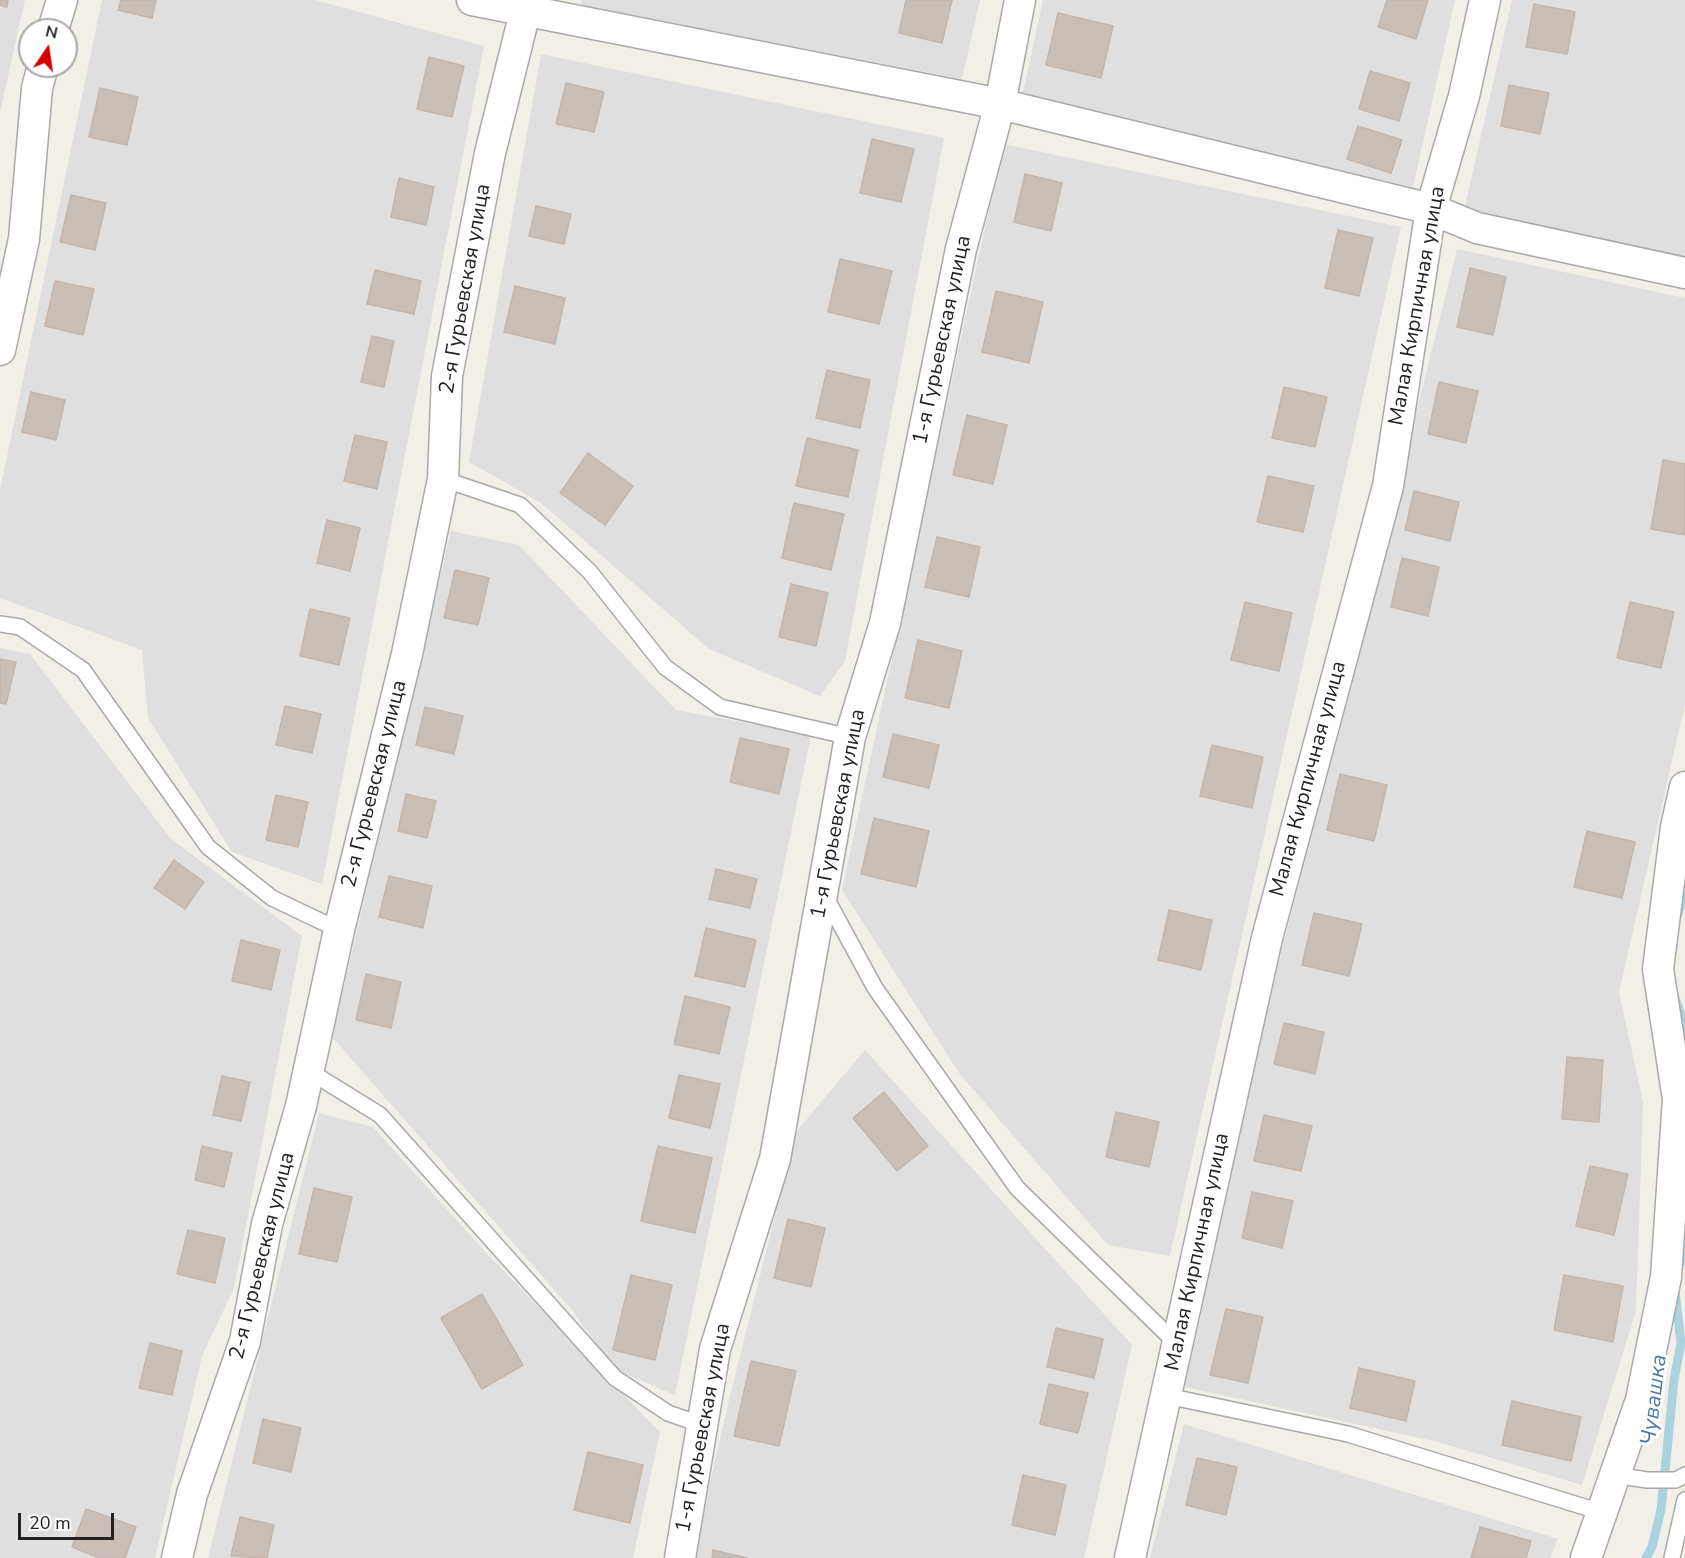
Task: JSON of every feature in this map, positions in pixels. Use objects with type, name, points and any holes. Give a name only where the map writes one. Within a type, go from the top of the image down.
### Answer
[{"type":"street","points":[[57,18],[62,0]]},
{"type":"street","points":[[472,0],[526,5],[999,104],[1431,209],[1477,228],[1685,273]]},
{"type":"street","name":"1-я Гурьевская улица","points":[[680,1558],[715,1349],[775,1159],[850,736],[885,623],[961,249],[999,104],[1020,0]]},
{"type":"street","name":"Малая Кирпичная улица","points":[[1130,1558],[1267,938],[1388,486],[1431,209],[1464,96],[1485,0]]},
{"type":"street","name":"2-я Гурьевская улица","points":[[177,1558],[192,1494],[245,1341],[267,1224],[309,1071],[339,930],[407,654],[443,479],[447,376],[490,153],[526,5]]},
{"type":"street","points":[[0,351],[24,239],[40,78]]},
{"type":"street","points":[[1586,1558],[1604,1513],[1641,1400],[1666,1277],[1678,1099],[1658,969],[1676,827],[1685,787]]},
{"type":"lane","points":[[443,479],[520,505],[590,572],[665,667],[720,707],[850,736]]},
{"type":"lane","points":[[0,624],[20,627],[83,670],[208,847],[272,898],[339,930]]},
{"type":"lane","points":[[823,892],[875,988],[1017,1188],[1178,1346]]},
{"type":"lane","points":[[309,1071],[380,1115],[615,1378],[668,1413],[702,1425]]},
{"type":"lane","points":[[1167,1396],[1348,1434],[1604,1513]]},
{"type":"lane","points":[[1615,1475],[1647,1480],[1680,1478]]},
{"type":"lane","points":[[1672,1558],[1685,1500]]},
{"type":"shaded area","points":[[0,0],[25,0],[21,18],[18,18],[18,32],[0,113]]},
{"type":"shaded area","points":[[102,0],[315,0],[484,46],[322,884],[232,852],[148,718],[142,650],[0,598],[0,490]]},
{"type":"shaded area","points":[[582,0],[980,0],[962,79],[581,5]]},
{"type":"shaded area","points":[[1043,0],[1455,0],[1413,187],[1022,97]]},
{"type":"shaded area","points":[[1512,0],[1685,0],[1685,261],[1464,210]]},
{"type":"shaded area","points":[[541,54],[944,138],[845,661],[820,696],[709,649],[541,503],[469,462]]},
{"type":"shaded area","points":[[1003,144],[1401,227],[1170,1256],[1108,1245],[959,1073],[842,890]]},
{"type":"shaded area","points":[[1457,249],[1685,298],[1685,704],[1619,992],[1643,1102],[1636,1311],[1582,1485],[1438,1442],[1185,1387],[1271,994]]},
{"type":"shaded area","points":[[451,531],[519,545],[676,710],[811,735],[675,1395],[614,1369],[572,1310],[332,1037]]},
{"type":"shaded area","points":[[0,648],[30,654],[171,839],[302,936],[234,1288],[202,1356],[155,1558],[0,1558]]},
{"type":"shaded area","points":[[865,1050],[1132,1345],[1084,1558],[693,1558],[727,1408],[796,1132]]},
{"type":"shaded area","points":[[319,1113],[373,1127],[490,1257],[660,1432],[633,1558],[208,1558]]},
{"type":"shaded area","points":[[1184,1424],[1558,1539],[1550,1558],[1150,1558]]},
{"type":"building","points":[[0,0],[8,0],[7,7],[0,5]]},
{"type":"building","points":[[121,0],[156,0],[152,18],[118,10]]},
{"type":"building","points":[[906,0],[952,0],[942,43],[899,33]]},
{"type":"building","points":[[1387,0],[1428,0],[1416,39],[1378,27]]},
{"type":"building","points":[[1534,4],[1575,12],[1567,54],[1526,47]]},
{"type":"building","points":[[1058,13],[1113,26],[1101,78],[1046,65]]},
{"type":"building","points":[[429,57],[464,66],[452,117],[417,109]]},
{"type":"building","points":[[1370,71],[1410,83],[1399,121],[1359,109]]},
{"type":"building","points":[[566,83],[604,92],[594,132],[556,124]]},
{"type":"building","points":[[1509,85],[1549,93],[1540,134],[1501,126]]},
{"type":"building","points":[[100,88],[138,97],[127,145],[89,137]]},
{"type":"building","points":[[1358,126],[1402,140],[1391,173],[1347,159]]},
{"type":"building","points":[[872,139],[914,149],[901,202],[860,193]]},
{"type":"building","points":[[1025,174],[1062,183],[1051,231],[1014,222]]},
{"type":"building","points":[[399,178],[434,187],[426,225],[391,217]]},
{"type":"building","points":[[71,195],[106,203],[95,250],[60,242]]},
{"type":"building","points":[[536,206],[571,214],[564,244],[529,236]]},
{"type":"building","points":[[1338,230],[1373,238],[1359,296],[1325,288]]},
{"type":"building","points":[[840,259],[892,271],[879,324],[828,312]]},
{"type":"building","points":[[1470,268],[1506,277],[1493,335],[1457,327]]},
{"type":"building","points":[[375,270],[421,281],[414,314],[367,304]]},
{"type":"building","points":[[55,281],[94,289],[83,335],[45,326]]},
{"type":"building","points":[[515,286],[565,298],[555,344],[504,332]]},
{"type":"building","points":[[996,291],[1043,302],[1029,363],[982,352]]},
{"type":"building","points":[[372,336],[394,341],[384,387],[361,382]]},
{"type":"building","points":[[827,370],[870,380],[860,428],[816,418]]},
{"type":"building","points":[[1439,382],[1478,391],[1466,443],[1428,434]]},
{"type":"building","points":[[1284,387],[1327,397],[1315,447],[1272,438]]},
{"type":"building","points":[[31,392],[65,400],[56,440],[22,432]]},
{"type":"building","points":[[967,415],[1007,425],[993,484],[953,475]]},
{"type":"building","points":[[355,435],[387,442],[377,489],[344,481]]},
{"type":"building","points":[[807,438],[858,450],[848,497],[796,486]]},
{"type":"building","points":[[588,453],[633,486],[605,525],[560,493]]},
{"type":"building","points":[[1663,460],[1685,464],[1685,535],[1651,529]]},
{"type":"building","points":[[1268,476],[1314,486],[1303,532],[1257,522]]},
{"type":"building","points":[[1414,491],[1459,502],[1450,541],[1405,530]]},
{"type":"building","points":[[794,503],[844,514],[831,570],[782,558]]},
{"type":"building","points":[[327,520],[360,528],[350,571],[317,563]]},
{"type":"building","points":[[937,537],[980,547],[969,597],[925,587]]},
{"type":"building","points":[[1402,558],[1439,567],[1428,616],[1391,607]]},
{"type":"building","points":[[455,570],[489,578],[478,625],[444,618]]},
{"type":"building","points":[[791,584],[828,593],[816,646],[779,637]]},
{"type":"building","points":[[1245,602],[1292,613],[1279,671],[1231,660]]},
{"type":"building","points":[[1630,602],[1674,612],[1661,668],[1617,658]]},
{"type":"building","points":[[310,609],[350,618],[339,665],[300,656]]},
{"type":"building","points":[[918,640],[962,651],[949,708],[905,698]]},
{"type":"building","points":[[0,659],[16,662],[6,704],[0,703]]},
{"type":"building","points":[[285,706],[321,714],[312,753],[276,745]]},
{"type":"building","points":[[425,707],[463,716],[454,754],[416,745]]},
{"type":"building","points":[[893,734],[939,745],[929,788],[883,777]]},
{"type":"building","points":[[740,738],[789,749],[779,794],[730,782]]},
{"type":"building","points":[[1212,745],[1263,757],[1252,808],[1200,796]]},
{"type":"building","points":[[1340,774],[1387,785],[1374,841],[1327,830]]},
{"type":"building","points":[[406,794],[436,801],[427,838],[398,831]]},
{"type":"building","points":[[276,795],[308,802],[298,847],[266,840]]},
{"type":"building","points":[[874,818],[929,831],[916,887],[861,874]]},
{"type":"building","points":[[1587,831],[1635,842],[1622,898],[1574,887]]},
{"type":"building","points":[[174,860],[204,882],[185,909],[154,888]]},
{"type":"building","points":[[716,869],[757,879],[750,908],[709,899]]},
{"type":"building","points":[[389,876],[432,886],[423,928],[379,917]]},
{"type":"building","points":[[1169,910],[1212,920],[1201,970],[1158,960]]},
{"type":"building","points":[[1314,913],[1362,924],[1349,976],[1302,965]]},
{"type":"building","points":[[706,928],[756,940],[745,987],[695,976]]},
{"type":"building","points":[[241,940],[280,950],[271,990],[232,981]]},
{"type":"building","points":[[366,974],[401,982],[391,1028],[356,1020]]},
{"type":"building","points":[[685,996],[730,1007],[719,1054],[674,1044]]},
{"type":"building","points":[[1284,1023],[1324,1032],[1315,1074],[1274,1064]]},
{"type":"building","points":[[1567,1057],[1603,1060],[1599,1122],[1562,1119]]},
{"type":"building","points":[[679,1075],[720,1084],[710,1128],[669,1118]]},
{"type":"building","points":[[222,1076],[250,1082],[241,1121],[213,1115]]},
{"type":"building","points":[[884,1092],[928,1146],[897,1171],[853,1118]]},
{"type":"building","points":[[1116,1112],[1159,1122],[1149,1167],[1106,1157]]},
{"type":"building","points":[[1264,1115],[1312,1126],[1301,1171],[1254,1161]]},
{"type":"building","points":[[202,1146],[232,1153],[224,1187],[195,1180]]},
{"type":"building","points":[[658,1146],[712,1158],[695,1233],[641,1221]]},
{"type":"building","points":[[1590,1166],[1628,1174],[1614,1235],[1576,1226]]},
{"type":"building","points":[[314,1188],[352,1197],[337,1262],[299,1254]]},
{"type":"building","points":[[1252,1192],[1293,1201],[1282,1248],[1242,1238]]},
{"type":"building","points":[[788,1219],[825,1228],[811,1287],[774,1278]]},
{"type":"building","points":[[188,1230],[225,1238],[215,1283],[177,1274]]},
{"type":"building","points":[[631,1275],[672,1285],[655,1360],[613,1350]]},
{"type":"building","points":[[1564,1275],[1623,1286],[1613,1342],[1554,1330]]},
{"type":"building","points":[[482,1294],[523,1365],[482,1389],[441,1318]]},
{"type":"building","points":[[1226,1309],[1263,1317],[1248,1383],[1210,1375]]},
{"type":"building","points":[[1056,1328],[1103,1339],[1094,1378],[1047,1367]]},
{"type":"building","points":[[150,1343],[182,1351],[172,1395],[139,1388]]},
{"type":"building","points":[[751,1361],[796,1371],[779,1446],[734,1436]]},
{"type":"building","points":[[1359,1368],[1415,1381],[1406,1421],[1350,1408]]},
{"type":"building","points":[[1049,1384],[1088,1393],[1078,1433],[1040,1424]]},
{"type":"building","points":[[1512,1401],[1581,1417],[1571,1461],[1502,1445]]},
{"type":"building","points":[[263,1419],[301,1428],[291,1472],[253,1463]]},
{"type":"building","points":[[588,1452],[643,1465],[630,1523],[574,1510]]},
{"type":"building","points":[[1197,1458],[1237,1467],[1226,1515],[1186,1505]]},
{"type":"building","points":[[1023,1475],[1066,1485],[1055,1535],[1012,1525]]},
{"type":"building","points":[[86,1509],[136,1527],[125,1558],[99,1558],[72,1547]]},
{"type":"building","points":[[240,1517],[274,1525],[267,1558],[231,1556]]},
{"type":"building","points":[[1480,1527],[1531,1541],[1526,1558],[1471,1558]]},
{"type":"building","points":[[713,1550],[747,1558],[712,1558]]},
{"type":"waterway","name":"Чувашка","points":[[1678,914],[1685,891]]},
{"type":"waterway","name":"Чувашка","points":[[1675,998],[1682,1018],[1684,1046]]},
{"type":"waterway","name":"Чувашка","points":[[1679,1267],[1685,1247]]},
{"type":"waterway","name":"Чувашка","points":[[1646,1558],[1652,1547],[1661,1510],[1674,1380],[1681,1343],[1675,1292]]}]
